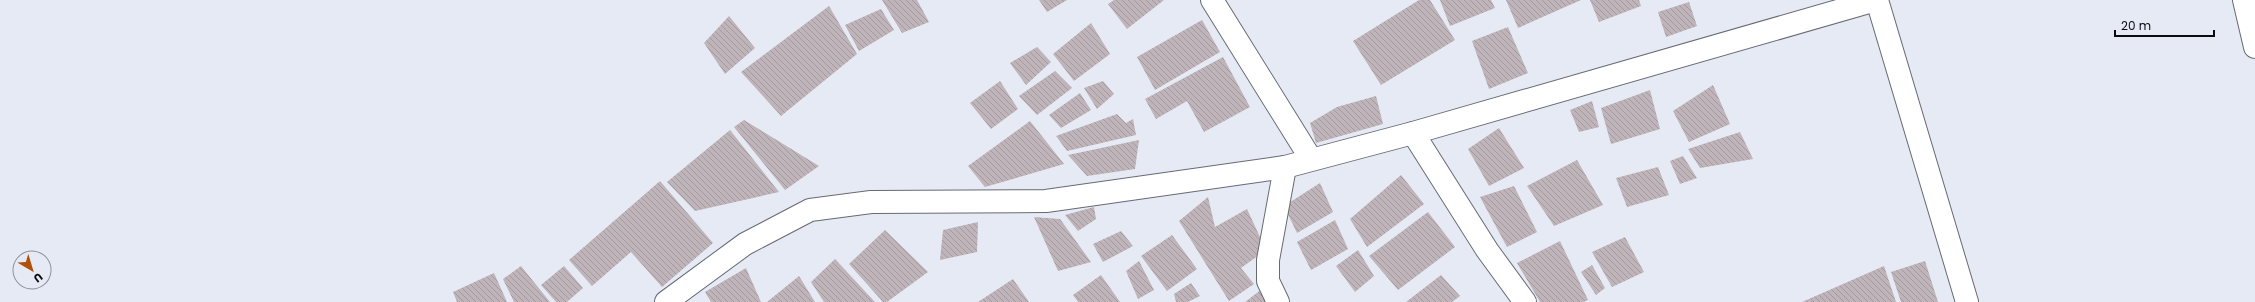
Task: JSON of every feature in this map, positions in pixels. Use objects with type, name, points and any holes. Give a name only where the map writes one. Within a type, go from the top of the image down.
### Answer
[{"type":"street","points":[[1212,0],[1311,159]]},
{"type":"street","points":[[666,302],[745,244],[810,210],[871,202],[1046,201],[1285,167],[1413,133],[1876,0],[1967,302]]},
{"type":"street","points":[[2244,0],[2255,46]]},
{"type":"street","points":[[1413,133],[1487,250],[1525,302]]},
{"type":"street","points":[[1278,302],[1268,280],[1268,260],[1285,167]]},
{"type":"building","points":[[882,0],[917,0],[929,22],[902,33]]},
{"type":"building","points":[[1039,0],[1067,0],[1047,12]]},
{"type":"building","points":[[1114,0],[1164,0],[1127,29],[1108,4]]},
{"type":"building","points":[[1419,0],[1430,0],[1455,40],[1381,85],[1353,41]]},
{"type":"building","points":[[1440,0],[1491,0],[1495,8],[1450,26]]},
{"type":"building","points":[[1506,0],[1581,0],[1518,28]]},
{"type":"building","points":[[1590,0],[1639,0],[1641,6],[1599,22]]},
{"type":"building","points":[[1689,2],[1697,26],[1666,37],[1658,12]]},
{"type":"building","points":[[829,6],[857,54],[781,116],[741,72]]},
{"type":"building","points":[[881,9],[894,30],[859,51],[845,25]]},
{"type":"building","points":[[729,16],[755,48],[725,74],[704,43]]},
{"type":"building","points":[[1202,20],[1220,52],[1155,90],[1137,57]]},
{"type":"building","points":[[1091,23],[1110,54],[1074,81],[1053,54]]},
{"type":"building","points":[[1508,27],[1528,73],[1489,89],[1472,41]]},
{"type":"building","points":[[1037,47],[1051,62],[1026,85],[1010,63]]},
{"type":"building","points":[[1223,57],[1250,107],[1204,132],[1187,101],[1156,119],[1145,99]]},
{"type":"building","points":[[1055,71],[1072,88],[1037,115],[1019,96]]},
{"type":"building","points":[[1000,81],[1018,109],[991,129],[970,103]]},
{"type":"building","points":[[1103,81],[1114,94],[1097,109],[1084,88]]},
{"type":"building","points":[[1713,85],[1730,124],[1689,142],[1673,111]]},
{"type":"building","points":[[1650,90],[1660,129],[1611,144],[1601,108]]},
{"type":"building","points":[[1080,93],[1091,110],[1061,128],[1049,115]]},
{"type":"building","points":[[1376,96],[1383,124],[1316,143],[1310,123],[1337,107]]},
{"type":"building","points":[[1592,101],[1599,127],[1579,132],[1570,110]]},
{"type":"building","points":[[1117,114],[1126,123],[1133,119],[1136,135],[1067,151],[1056,136]]},
{"type":"building","points":[[744,120],[819,166],[785,190],[734,127]]},
{"type":"building","points":[[1030,121],[1064,164],[985,187],[968,166]]},
{"type":"building","points":[[1499,128],[1524,168],[1489,186],[1468,149]]},
{"type":"building","points":[[730,130],[779,192],[695,211],[667,182]]},
{"type":"building","points":[[1740,132],[1753,159],[1700,168],[1688,149]]},
{"type":"building","points":[[1139,140],[1135,169],[1087,176],[1068,155]]},
{"type":"building","points":[[1683,156],[1697,178],[1680,184],[1670,161]]},
{"type":"building","points":[[1577,160],[1603,205],[1554,226],[1527,186]]},
{"type":"building","points":[[1658,167],[1669,195],[1627,207],[1616,178]]},
{"type":"building","points":[[1401,175],[1424,204],[1367,247],[1350,219]]},
{"type":"building","points":[[660,181],[713,243],[662,287],[631,252],[592,286],[569,260]]},
{"type":"building","points":[[1320,183],[1333,212],[1297,233],[1284,206]]},
{"type":"building","points":[[1514,186],[1537,232],[1507,247],[1480,197]]},
{"type":"building","points":[[1208,197],[1215,227],[1247,209],[1266,250],[1241,268],[1254,284],[1229,301],[1179,221]]},
{"type":"building","points":[[1094,207],[1096,219],[1078,231],[1065,215]]},
{"type":"building","points":[[1428,212],[1455,247],[1398,290],[1369,256]]},
{"type":"building","points":[[1034,217],[1060,219],[1091,262],[1058,271]]},
{"type":"building","points":[[1335,220],[1348,249],[1311,270],[1297,242]]},
{"type":"building","points":[[978,222],[977,252],[940,260],[943,230]]},
{"type":"building","points":[[885,230],[928,272],[887,302],[883,302],[849,264]]},
{"type":"building","points":[[1121,231],[1133,246],[1103,262],[1093,244]]},
{"type":"building","points":[[1172,235],[1197,269],[1167,291],[1141,256]]},
{"type":"building","points":[[1625,237],[1644,272],[1612,287],[1592,252]]},
{"type":"building","points":[[1560,241],[1588,300],[1583,302],[1540,302],[1517,263]]},
{"type":"building","points":[[1358,250],[1374,276],[1355,292],[1336,266]]},
{"type":"building","points":[[835,259],[875,302],[824,302],[811,282]]},
{"type":"building","points":[[1139,261],[1154,290],[1138,299],[1126,271]]},
{"type":"building","points":[[1925,261],[1938,302],[1901,302],[1891,272]]},
{"type":"building","points":[[1592,265],[1605,288],[1596,295],[1581,272]]},
{"type":"building","points":[[521,266],[550,302],[514,302],[503,279]]},
{"type":"building","points":[[564,266],[583,288],[567,302],[556,302],[541,285]]},
{"type":"building","points":[[1884,266],[1896,302],[1802,302]]},
{"type":"building","points":[[746,268],[761,302],[711,302],[705,292]]},
{"type":"building","points":[[494,273],[507,302],[457,302],[453,292]]},
{"type":"building","points":[[1101,275],[1120,302],[1078,302],[1073,295]]},
{"type":"building","points":[[1441,275],[1460,296],[1452,302],[1406,302]]},
{"type":"building","points":[[799,276],[815,302],[767,302]]},
{"type":"building","points":[[1013,279],[1029,302],[978,302]]},
{"type":"building","points":[[1191,283],[1200,296],[1188,302],[1176,302],[1174,294]]},
{"type":"building","points":[[1262,289],[1270,302],[1245,302]]}]
